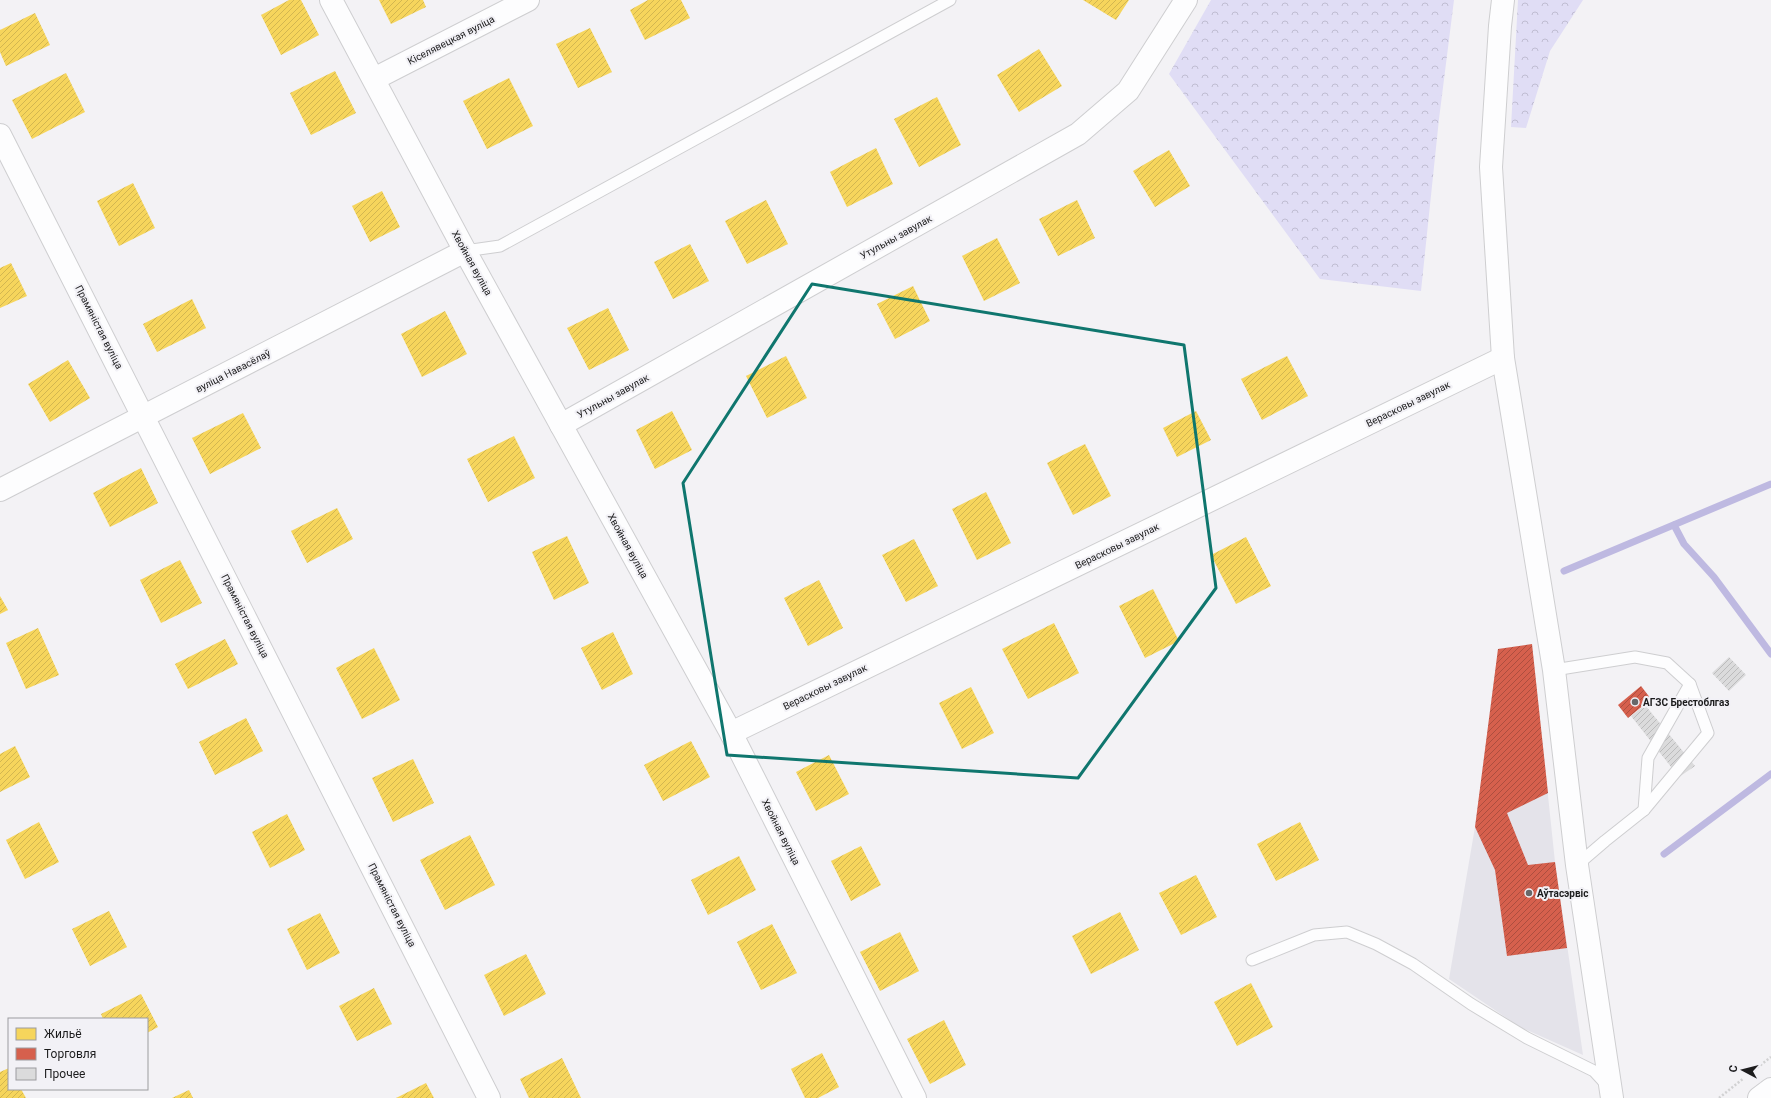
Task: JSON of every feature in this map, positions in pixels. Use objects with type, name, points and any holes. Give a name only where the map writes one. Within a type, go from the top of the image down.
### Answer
[{"type":"street","name":"Хвойная вуліца","points":[[332,0],[465,251],[731,733],[915,1098]]},
{"type":"street","name":"Кіселявецкая вуліца","points":[[374,79],[528,0]]},
{"type":"street","name":"Утульны завулак","points":[[561,425],[1078,134],[1128,91],[1186,0]]},
{"type":"street","points":[[1503,0],[1491,167],[1503,358],[1554,670],[1577,865],[1611,1093]]},
{"type":"street","name":"Прамяністая вуліца","points":[[0,135],[489,1098]]},
{"type":"street","name":"вуліца Навасёлаў","points":[[0,490],[465,251]]},
{"type":"street","name":"Верасковы завулак","points":[[731,733],[1503,358]]},
{"type":"street","points":[[1759,1098],[1771,1089]]},
{"type":"lane","points":[[465,251],[500,246],[950,0]]},
{"type":"lane","points":[[1554,670],[1635,657],[1667,663],[1690,684],[1708,733],[1644,810],[1605,840],[1577,865]]},
{"type":"lane","points":[[1644,810],[1648,758],[1690,684]]},
{"type":"lane","points":[[1252,960],[1314,935],[1347,932],[1376,944],[1413,964],[1471,1004],[1528,1038],[1594,1071],[1611,1093]]},
{"type":"highlighted area","points":[[812,284],[1184,345],[1216,588],[1078,778],[727,755],[683,483]]},
{"type":"shaded area","points":[[1532,644],[1555,862],[1583,1055],[1520,1027],[1449,979],[1475,827],[1498,649]]},
{"type":"green space","points":[[1211,0],[1454,0],[1439,119],[1421,291],[1320,279],[1169,74]]},
{"type":"green space","points":[[1518,0],[1583,0],[1550,51],[1526,128],[1511,127]]},
{"type":"building: Жильё","points":[[289,0],[301,0],[319,35],[281,55],[261,15]]},
{"type":"building: Жильё","points":[[379,0],[423,0],[426,7],[391,24]]},
{"type":"building: Жильё","points":[[648,0],[681,0],[690,18],[645,40],[630,10]]},
{"type":"building: Жильё","points":[[1083,0],[1129,0],[1116,20]]},
{"type":"building: Жильё","points":[[35,13],[50,45],[6,66],[0,52],[0,30]]},
{"type":"building: Жильё","points":[[590,28],[612,72],[578,88],[556,44]]},
{"type":"building: Жильё","points":[[1039,49],[1062,86],[1019,112],[997,75]]},
{"type":"building: Жильё","points":[[335,71],[356,113],[311,135],[290,93]]},
{"type":"building: Жильё","points":[[66,73],[85,112],[32,139],[12,100]]},
{"type":"building: Жильё","points":[[509,78],[533,126],[487,149],[463,101]]},
{"type":"building: Жильё","points":[[937,97],[961,145],[919,167],[894,119]]},
{"type":"building: Жильё","points":[[876,148],[893,184],[847,207],[830,172]]},
{"type":"building: Жильё","points":[[1169,150],[1190,186],[1155,207],[1133,171]]},
{"type":"building: Жильё","points":[[133,183],[155,228],[119,246],[97,201]]},
{"type":"building: Жильё","points":[[382,191],[400,227],[370,242],[352,206]]},
{"type":"building: Жильё","points":[[766,200],[788,244],[747,264],[725,221]]},
{"type":"building: Жильё","points":[[1077,200],[1095,238],[1058,256],[1039,219]]},
{"type":"building: Жильё","points":[[997,238],[1020,283],[984,301],[962,256]]},
{"type":"building: Жильё","points":[[690,244],[709,281],[673,299],[654,262]]},
{"type":"building: Жильё","points":[[11,263],[27,296],[0,308],[0,268]]},
{"type":"building: Жильё","points":[[913,286],[930,321],[895,339],[877,304]]},
{"type":"building: Жильё","points":[[192,299],[206,328],[157,352],[143,324]]},
{"type":"building: Жильё","points":[[608,308],[629,350],[589,370],[567,328]]},
{"type":"building: Жильё","points":[[445,311],[467,354],[422,377],[401,334]]},
{"type":"building: Жильё","points":[[786,356],[807,398],[767,418],[746,376]]},
{"type":"building: Жильё","points":[[1287,356],[1308,396],[1262,420],[1241,379]]},
{"type":"building: Жильё","points":[[68,360],[90,398],[50,422],[28,384]]},
{"type":"building: Жильё","points":[[672,411],[692,450],[655,469],[636,430]]},
{"type":"building: Жильё","points":[[1196,411],[1211,440],[1177,457],[1163,428]]},
{"type":"building: Жильё","points":[[243,413],[261,448],[210,474],[192,438]]},
{"type":"building: Жильё","points":[[514,436],[535,478],[488,502],[467,459]]},
{"type":"building: Жильё","points":[[1085,444],[1111,496],[1073,515],[1047,463]]},
{"type":"building: Жильё","points":[[141,468],[158,503],[110,527],[93,493]]},
{"type":"building: Жильё","points":[[986,492],[1011,543],[977,560],[952,509]]},
{"type":"building: Жильё","points":[[337,508],[353,539],[307,563],[291,531]]},
{"type":"building: Жильё","points":[[567,536],[589,583],[554,600],[532,552]]},
{"type":"building: Жильё","points":[[1246,537],[1271,586],[1236,604],[1211,555]]},
{"type":"building: Жильё","points":[[914,539],[938,586],[906,602],[882,555]]},
{"type":"building: Жильё","points":[[180,560],[202,603],[161,623],[140,580]]},
{"type":"building: Жильё","points":[[819,580],[843,628],[808,646],[784,598]]},
{"type":"building: Жильё","points":[[1153,589],[1179,641],[1145,658],[1119,606]]},
{"type":"building: Жильё","points":[[0,596],[8,610],[0,614]]},
{"type":"building: Жильё","points":[[1054,623],[1079,673],[1028,699],[1002,649]]},
{"type":"building: Жильё","points":[[38,628],[59,675],[26,689],[6,643]]},
{"type":"building: Жильё","points":[[613,632],[633,674],[602,690],[581,648]]},
{"type":"building: Жильё","points":[[225,639],[238,664],[188,689],[175,664]]},
{"type":"building: Жильё","points":[[374,648],[400,700],[362,719],[336,668]]},
{"type":"building: Жильё","points":[[971,687],[994,733],[962,749],[939,703]]},
{"type":"building: Жильё","points":[[246,718],[263,751],[215,775],[199,742]]},
{"type":"building: Жильё","points":[[691,741],[710,777],[663,801],[644,765]]},
{"type":"building: Жильё","points":[[15,746],[30,777],[0,792],[0,754]]},
{"type":"building: Жильё","points":[[829,755],[849,794],[816,811],[796,772]]},
{"type":"building: Жильё","points":[[413,759],[434,803],[393,822],[372,778]]},
{"type":"building: Жильё","points":[[287,814],[305,850],[270,868],[252,832]]},
{"type":"building: Жильё","points":[[39,822],[59,862],[25,879],[6,840]]},
{"type":"building: Жильё","points":[[1300,822],[1319,860],[1276,881],[1257,844]]},
{"type":"building: Жильё","points":[[470,835],[495,885],[445,910],[420,860]]},
{"type":"building: Жильё","points":[[861,846],[881,885],[851,901],[831,861]]},
{"type":"building: Жильё","points":[[739,856],[756,890],[708,915],[691,880]]},
{"type":"building: Жильё","points":[[1196,875],[1217,917],[1181,935],[1159,893]]},
{"type":"building: Жильё","points":[[109,911],[127,947],[90,966],[72,929]]},
{"type":"building: Жильё","points":[[1120,912],[1139,950],[1091,974],[1072,936]]},
{"type":"building: Жильё","points":[[320,913],[340,953],[307,970],[287,929]]},
{"type":"building: Жильё","points":[[772,924],[797,973],[761,990],[737,942]]},
{"type":"building: Жильё","points":[[900,932],[919,971],[880,991],[860,952]]},
{"type":"building: Жильё","points":[[526,954],[546,994],[504,1016],[484,975]]},
{"type":"building: Жильё","points":[[1251,983],[1273,1027],[1237,1046],[1214,1002]]},
{"type":"building: Жильё","points":[[374,988],[392,1024],[357,1041],[339,1006]]},
{"type":"building: Жильё","points":[[141,994],[158,1027],[148,1032],[148,1018],[103,1018],[101,1014]]},
{"type":"building: Жильё","points":[[944,1020],[966,1065],[930,1084],[907,1039]]},
{"type":"building: Жильё","points":[[822,1053],[839,1087],[818,1098],[805,1098],[791,1069]]},
{"type":"building: Жильё","points":[[562,1058],[581,1098],[529,1098],[520,1079]]},
{"type":"building: Жильё","points":[[8,1068],[8,1090],[22,1090],[26,1098],[0,1098],[0,1072]]},
{"type":"building: Жильё","points":[[426,1083],[434,1098],[396,1098]]},
{"type":"building: Жильё","points":[[189,1090],[193,1098],[172,1098]]},
{"type":"building: Торговля","points":[[1532,644],[1548,793],[1507,813],[1528,865],[1555,862],[1567,948],[1507,956],[1495,870],[1475,827],[1498,649]]},
{"type":"building: Торговля","name":"АГЗС Брестоблгаз","points":[[1641,686],[1651,699],[1628,718],[1618,705]]},
{"type":"building: Прочее","points":[[1729,657],[1746,675],[1729,691],[1712,673]]},
{"type":"building: Прочее","points":[[1645,705],[1695,766],[1679,777],[1631,716]]},
{"type":"waterway","points":[[1564,571],[1771,484]]},
{"type":"waterway","points":[[1674,525],[1684,544],[1714,577],[1771,654]]},
{"type":"waterway","points":[[1664,854],[1771,774]]},
{"type":"place","name":"АГЗС Брестоблгаз","points":[[1635,702]]},
{"type":"place","name":"Аўтасэрвіс","points":[[1529,893]]}]
